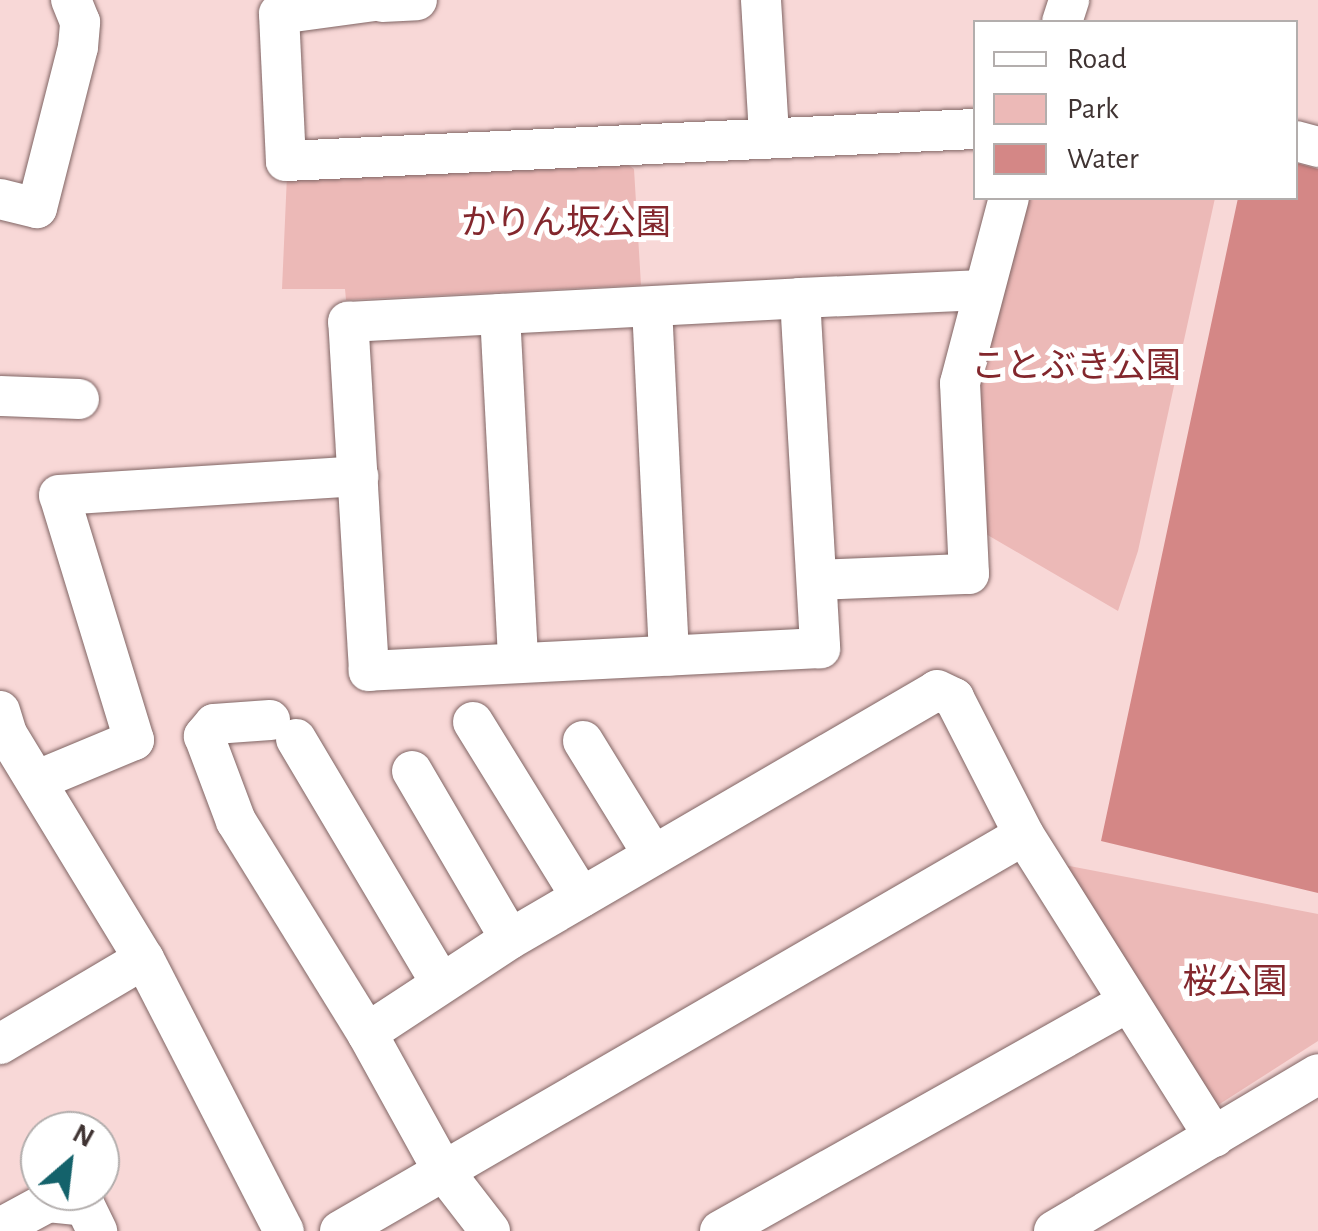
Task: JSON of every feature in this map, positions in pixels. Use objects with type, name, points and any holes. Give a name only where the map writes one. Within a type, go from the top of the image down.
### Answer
[{"type":"street","points":[[0,199],[36,208],[78,48],[80,22],[71,0]]},
{"type":"street","points":[[762,0],[769,135]]},
{"type":"street","points":[[394,1],[279,14],[286,161],[769,135],[973,129]]},
{"type":"street","points":[[817,580],[969,574],[960,383],[1008,200]]},
{"type":"street","points":[[800,298],[820,648],[368,671],[348,322],[800,298],[982,290]]},
{"type":"street","points":[[652,306],[670,656]]},
{"type":"street","points":[[500,314],[518,662]]},
{"type":"street","points":[[0,396],[79,400]]},
{"type":"street","points":[[38,780],[134,740],[59,495],[358,476]]},
{"type":"street","points":[[367,1033],[510,939],[937,690],[954,698],[1024,836],[1214,1137]]},
{"type":"street","points":[[0,711],[144,958],[284,1231]]},
{"type":"street","points":[[473,722],[580,897]]},
{"type":"street","points":[[440,982],[284,730],[214,724],[204,736],[236,821],[367,1033],[442,1169],[490,1231]]},
{"type":"street","points":[[583,740],[653,855]]},
{"type":"street","points":[[412,771],[510,939]]},
{"type":"street","points":[[340,1231],[1024,836]]},
{"type":"street","points":[[0,1044],[144,958]]},
{"type":"street","points":[[720,1231],[1128,1002]]},
{"type":"street","points":[[1060,1229],[1318,1074]]},
{"type":"street","points":[[0,1228],[48,1202],[86,1206],[97,1231]]},
{"type":"green space","name":"かりん坂公園","points":[[616,156],[634,169],[641,285],[346,300],[345,289],[282,289],[287,175]]},
{"type":"green space","name":"ことぶき公園","points":[[1021,200],[1215,200],[1138,551],[1118,611],[979,530],[977,354]]},
{"type":"green space","name":"桜公園","points":[[1059,864],[1318,914],[1318,1041],[1215,1107]]},
{"type":"water","points":[[1298,164],[1318,169],[1318,893],[1101,841],[1238,200],[1298,200]]}]
